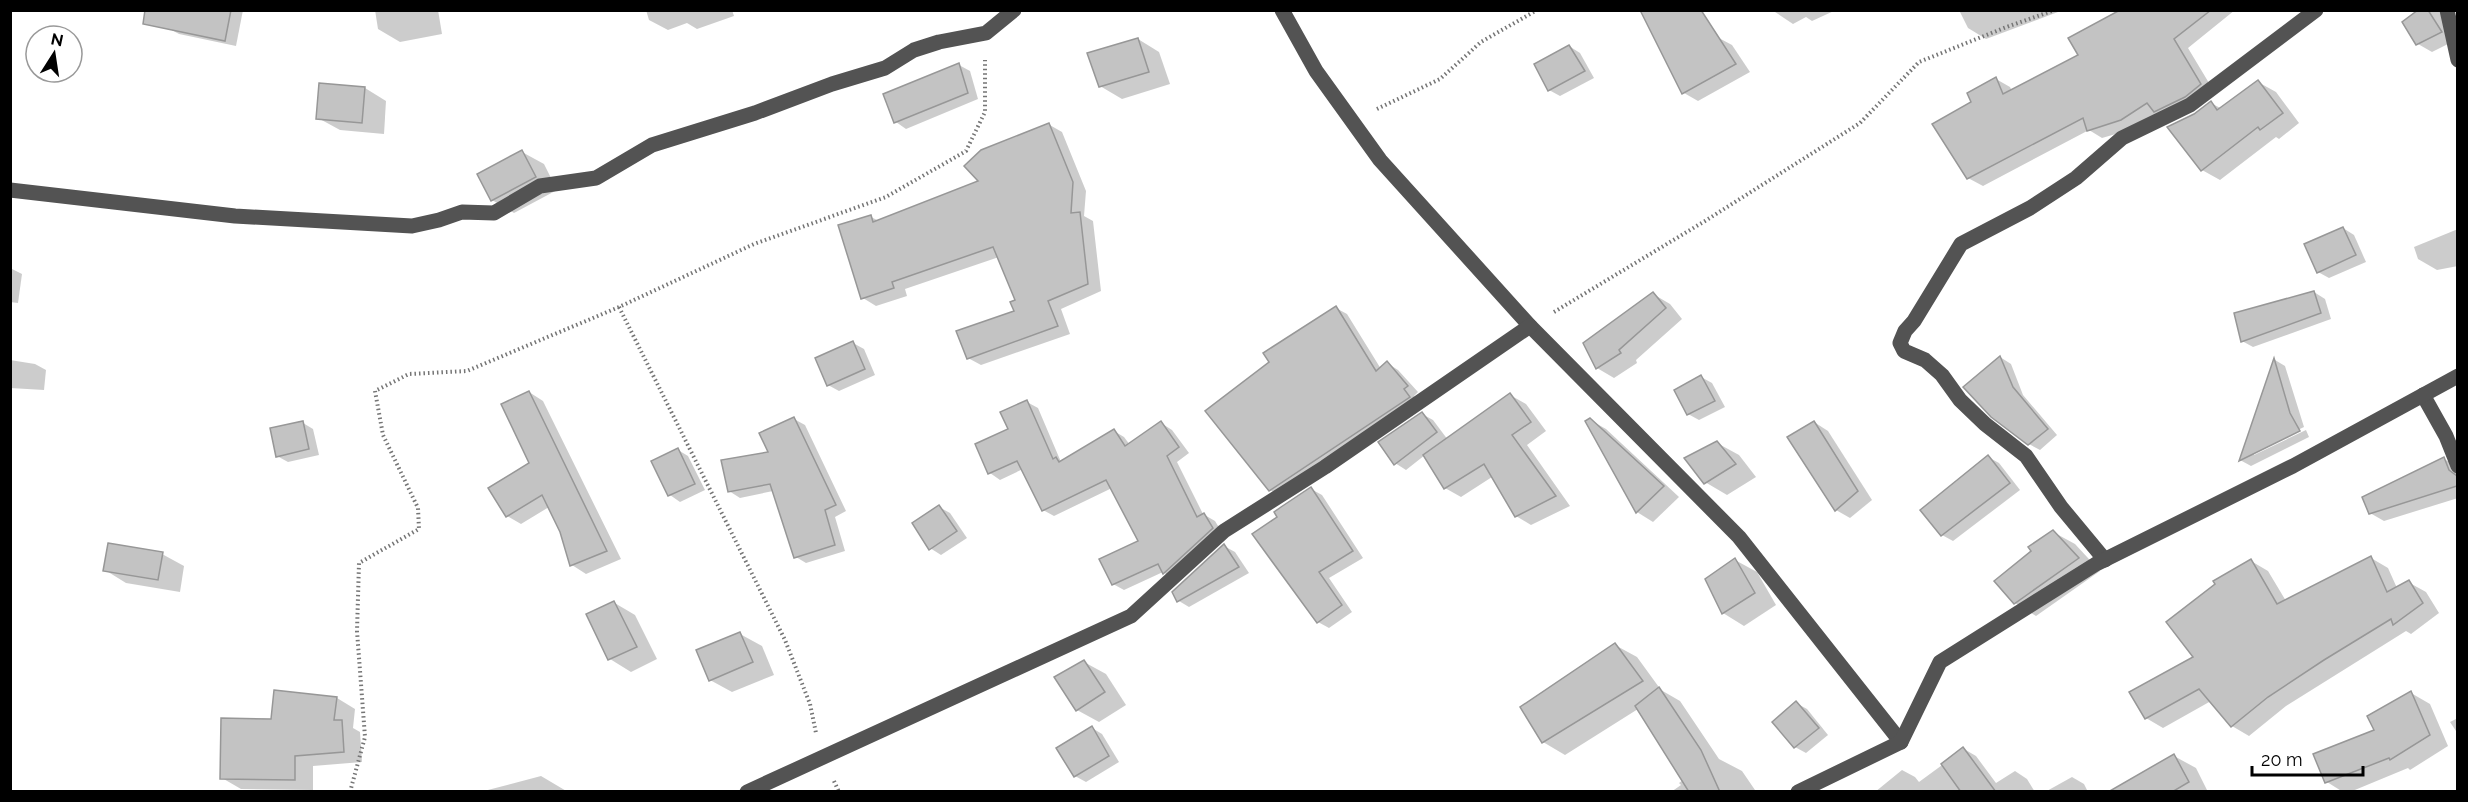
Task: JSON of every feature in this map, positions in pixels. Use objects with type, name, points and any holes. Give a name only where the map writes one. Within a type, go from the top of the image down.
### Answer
[{"type":"street","points":[[10,190],[235,216],[412,226],[462,212],[494,213],[540,186],[596,178],[652,145],[755,113],[832,84],[885,68],[914,50],[939,42],[987,33],[1014,10]]},
{"type":"street","points":[[1282,10],[1316,71],[1380,160],[1530,326],[1739,537],[1901,742]]},
{"type":"street","points":[[2105,560],[2061,507],[2026,456],[1960,400],[1942,375],[1925,360],[1904,351],[1900,343],[1905,331],[1914,321],[1961,244],[2030,208],[2076,178],[2122,138],[2190,105],[2316,10]]},
{"type":"street","points":[[2447,10],[2457,60]]},
{"type":"street","points":[[747,792],[1131,616],[1224,531],[1325,467],[1530,326]]},
{"type":"street","points":[[1798,792],[1901,742],[1940,662],[2105,560],[2293,466],[2457,376]]},
{"type":"street","points":[[2422,395],[2446,436],[2457,466]]},
{"type":"path","points":[[1352,121],[1440,79],[1481,42],[1537,10]]},
{"type":"path","points":[[1530,326],[1705,221],[1860,123],[1919,62],[2055,10]]},
{"type":"path","points":[[350,792],[365,737],[357,631],[359,563],[419,530],[418,508],[383,435],[375,391],[409,375],[467,370],[619,307],[754,244],[886,197],[966,151],[985,112],[987,33]]},
{"type":"path","points":[[619,307],[785,640],[810,704],[822,757],[839,792]]},
{"type":"building","points":[[145,10],[231,10],[225,41],[143,24]]},
{"type":"building","points":[[1640,10],[1701,10],[1736,64],[1682,94]]},
{"type":"building","points":[[2120,10],[2211,10],[2174,39],[2201,84],[2185,97],[2154,112],[2147,103],[2121,120],[2087,131],[2083,118],[1967,179],[1932,124],[1971,102],[1967,93],[1996,77],[2003,94],[2078,55],[2068,38]]},
{"type":"building","points":[[2418,10],[2428,10],[2442,32],[2416,45],[2402,22]]},
{"type":"building","points":[[1138,38],[1149,72],[1099,87],[1087,53]]},
{"type":"building","points":[[1569,45],[1585,71],[1548,91],[1534,64]]},
{"type":"building","points":[[959,63],[968,93],[894,123],[883,94]]},
{"type":"building","points":[[2258,80],[2283,113],[2260,130],[2258,127],[2201,171],[2167,127],[2194,114],[2211,101],[2217,110]]},
{"type":"building","points":[[319,83],[365,87],[362,123],[316,119]]},
{"type":"building","points":[[1049,123],[1073,182],[1071,213],[1080,212],[1088,284],[1048,301],[1058,326],[967,359],[956,331],[1014,311],[1010,302],[1015,300],[993,247],[892,282],[894,288],[861,299],[838,225],[871,215],[873,222],[978,181],[964,166],[981,150]]},
{"type":"building","points":[[522,150],[536,177],[491,201],[477,174]]},
{"type":"building","points":[[2343,227],[2356,255],[2317,273],[2304,244]]},
{"type":"building","points":[[2314,291],[2321,313],[2241,342],[2234,313]]},
{"type":"building","points":[[1653,292],[1666,308],[1619,350],[1621,353],[1596,369],[1583,343]]},
{"type":"building","points":[[1336,306],[1376,371],[1387,361],[1408,386],[1404,389],[1410,397],[1269,491],[1205,411],[1269,362],[1263,353]]},
{"type":"building","points":[[853,341],[865,369],[827,386],[815,358]]},
{"type":"building","points":[[2000,356],[2013,387],[2048,429],[2028,445],[1991,417],[1963,387]]},
{"type":"building","points":[[2274,358],[2290,413],[2300,431],[2239,461]]},
{"type":"building","points":[[1701,375],[1715,401],[1687,415],[1674,390]]},
{"type":"building","points":[[529,391],[607,551],[570,566],[560,532],[542,495],[506,517],[488,488],[529,463],[501,404]]},
{"type":"building","points":[[1510,393],[1531,422],[1512,435],[1556,496],[1515,517],[1484,464],[1444,489],[1423,455]]},
{"type":"building","points":[[1027,400],[1053,459],[1056,457],[1059,462],[1114,429],[1125,446],[1161,421],[1179,447],[1167,456],[1197,517],[1204,513],[1213,528],[1163,574],[1158,564],[1112,585],[1099,559],[1138,541],[1106,480],[1042,511],[1017,461],[988,474],[975,444],[1008,429],[1000,412]]},
{"type":"building","points":[[1422,412],[1437,432],[1394,465],[1378,442]]},
{"type":"building","points":[[794,417],[836,505],[825,510],[835,545],[794,558],[770,484],[728,492],[721,460],[768,452],[759,433]]},
{"type":"building","points":[[1590,418],[1664,486],[1636,513],[1585,421]]},
{"type":"building","points":[[303,421],[309,449],[276,457],[270,428]]},
{"type":"building","points":[[1814,421],[1858,491],[1835,511],[1787,437]]},
{"type":"building","points":[[1717,441],[1736,464],[1704,484],[1684,458]]},
{"type":"building","points":[[678,448],[695,484],[668,496],[651,461]]},
{"type":"building","points":[[1988,455],[2010,483],[1941,536],[1920,510]]},
{"type":"building","points":[[2444,457],[2449,470],[2457,476],[2457,486],[2369,514],[2362,497]]},
{"type":"building","points":[[1311,487],[1353,551],[1319,572],[1342,605],[1317,623],[1252,534],[1277,517],[1274,512]]},
{"type":"building","points":[[939,505],[957,531],[929,550],[912,523]]},
{"type":"building","points":[[2053,530],[2079,558],[2014,604],[1994,581],[2031,551],[2028,547]]},
{"type":"building","points":[[108,543],[163,552],[158,580],[103,571]]},
{"type":"building","points":[[1224,544],[1239,567],[1177,602],[1172,592]]},
{"type":"building","points":[[2371,556],[2387,592],[2409,580],[2423,603],[2393,625],[2391,619],[2324,660],[2268,697],[2231,727],[2199,689],[2145,719],[2129,692],[2193,657],[2166,622],[2215,584],[2213,581],[2251,559],[2277,604]]},
{"type":"building","points":[[1735,558],[1755,593],[1722,614],[1705,579]]},
{"type":"building","points":[[614,601],[637,647],[608,660],[586,614]]},
{"type":"building","points":[[740,632],[753,662],[709,681],[696,650]]},
{"type":"building","points":[[1615,643],[1643,681],[1542,743],[1520,707]]},
{"type":"building","points":[[1084,660],[1105,692],[1076,711],[1054,677]]},
{"type":"building","points":[[1659,687],[1701,750],[1720,792],[1689,792],[1635,706]]},
{"type":"building","points":[[274,690],[337,697],[334,720],[342,720],[344,752],[295,756],[295,780],[220,779],[221,718],[271,719]]},
{"type":"building","points":[[2411,691],[2430,735],[2390,760],[2389,758],[2325,783],[2313,754],[2374,730],[2367,716]]},
{"type":"building","points":[[1796,701],[1819,728],[1794,748],[1772,722]]},
{"type":"building","points":[[1092,726],[1109,756],[1074,777],[1056,748]]},
{"type":"building","points":[[1963,747],[1996,792],[1961,792],[1941,764]]},
{"type":"building","points":[[2174,754],[2189,782],[2172,792],[2108,792]]}]
